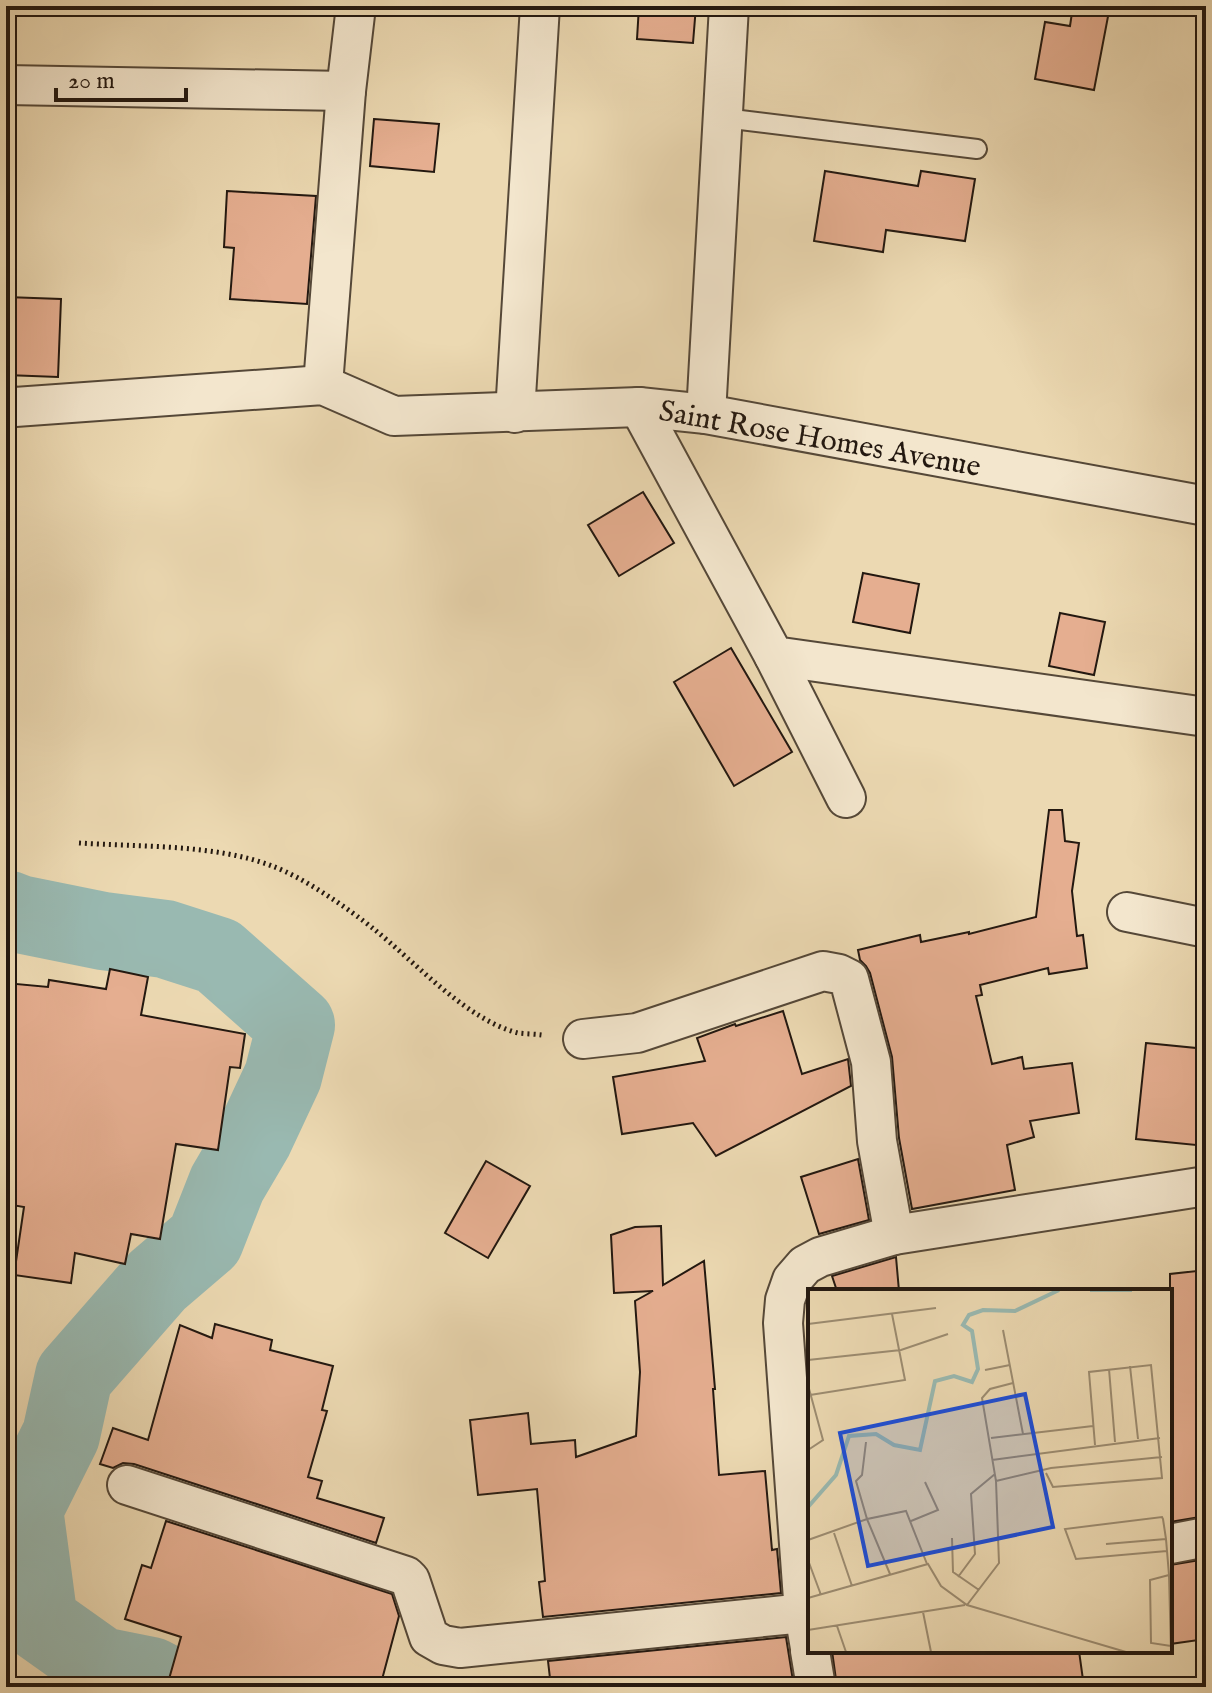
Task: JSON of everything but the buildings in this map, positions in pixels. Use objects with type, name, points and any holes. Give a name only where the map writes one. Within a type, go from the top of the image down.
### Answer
[{"type":"street","points":[[323,385],[346,91],[356,6]]},
{"type":"street","points":[[515,413],[540,6]]},
{"type":"street","points":[[706,414],[729,6]]},
{"type":"street","points":[[6,85],[346,91]]},
{"type":"street","name":"Saint Rose Homes Avenue","points":[[6,404],[15,407],[323,385],[394,416],[639,407],[706,414],[1206,506]]},
{"type":"street","points":[[639,407],[774,656],[846,798]]},
{"type":"street","points":[[774,656],[1206,717]]},
{"type":"street","points":[[1127,912],[1206,928]]},
{"type":"street","points":[[583,1039],[637,1033],[823,971],[849,979],[871,1062],[877,1141],[894,1235]]},
{"type":"street","points":[[808,1619],[783,1323],[785,1300],[792,1280],[805,1265],[820,1257],[894,1235],[1206,1186]]},
{"type":"street","points":[[127,1485],[406,1576],[429,1637],[443,1645],[460,1648],[808,1631]]},
{"type":"street","points":[[1172,1544],[1206,1537]]},
{"type":"street","points":[[812,1653],[816,1687]]},
{"type":"lane","points":[[724,118],[977,149]]},
{"type":"path","points":[[79,843],[226,853],[273,866],[315,888],[374,930],[435,983],[485,1020],[518,1033],[583,1039]]},
{"type":"waterway","points":[[6,909],[103,931],[165,939],[218,956],[296,1025],[283,1076],[254,1138],[227,1184],[205,1240],[157,1281],[74,1376],[61,1435],[24,1509],[39,1622],[101,1666],[151,1676],[172,1687]]}]
